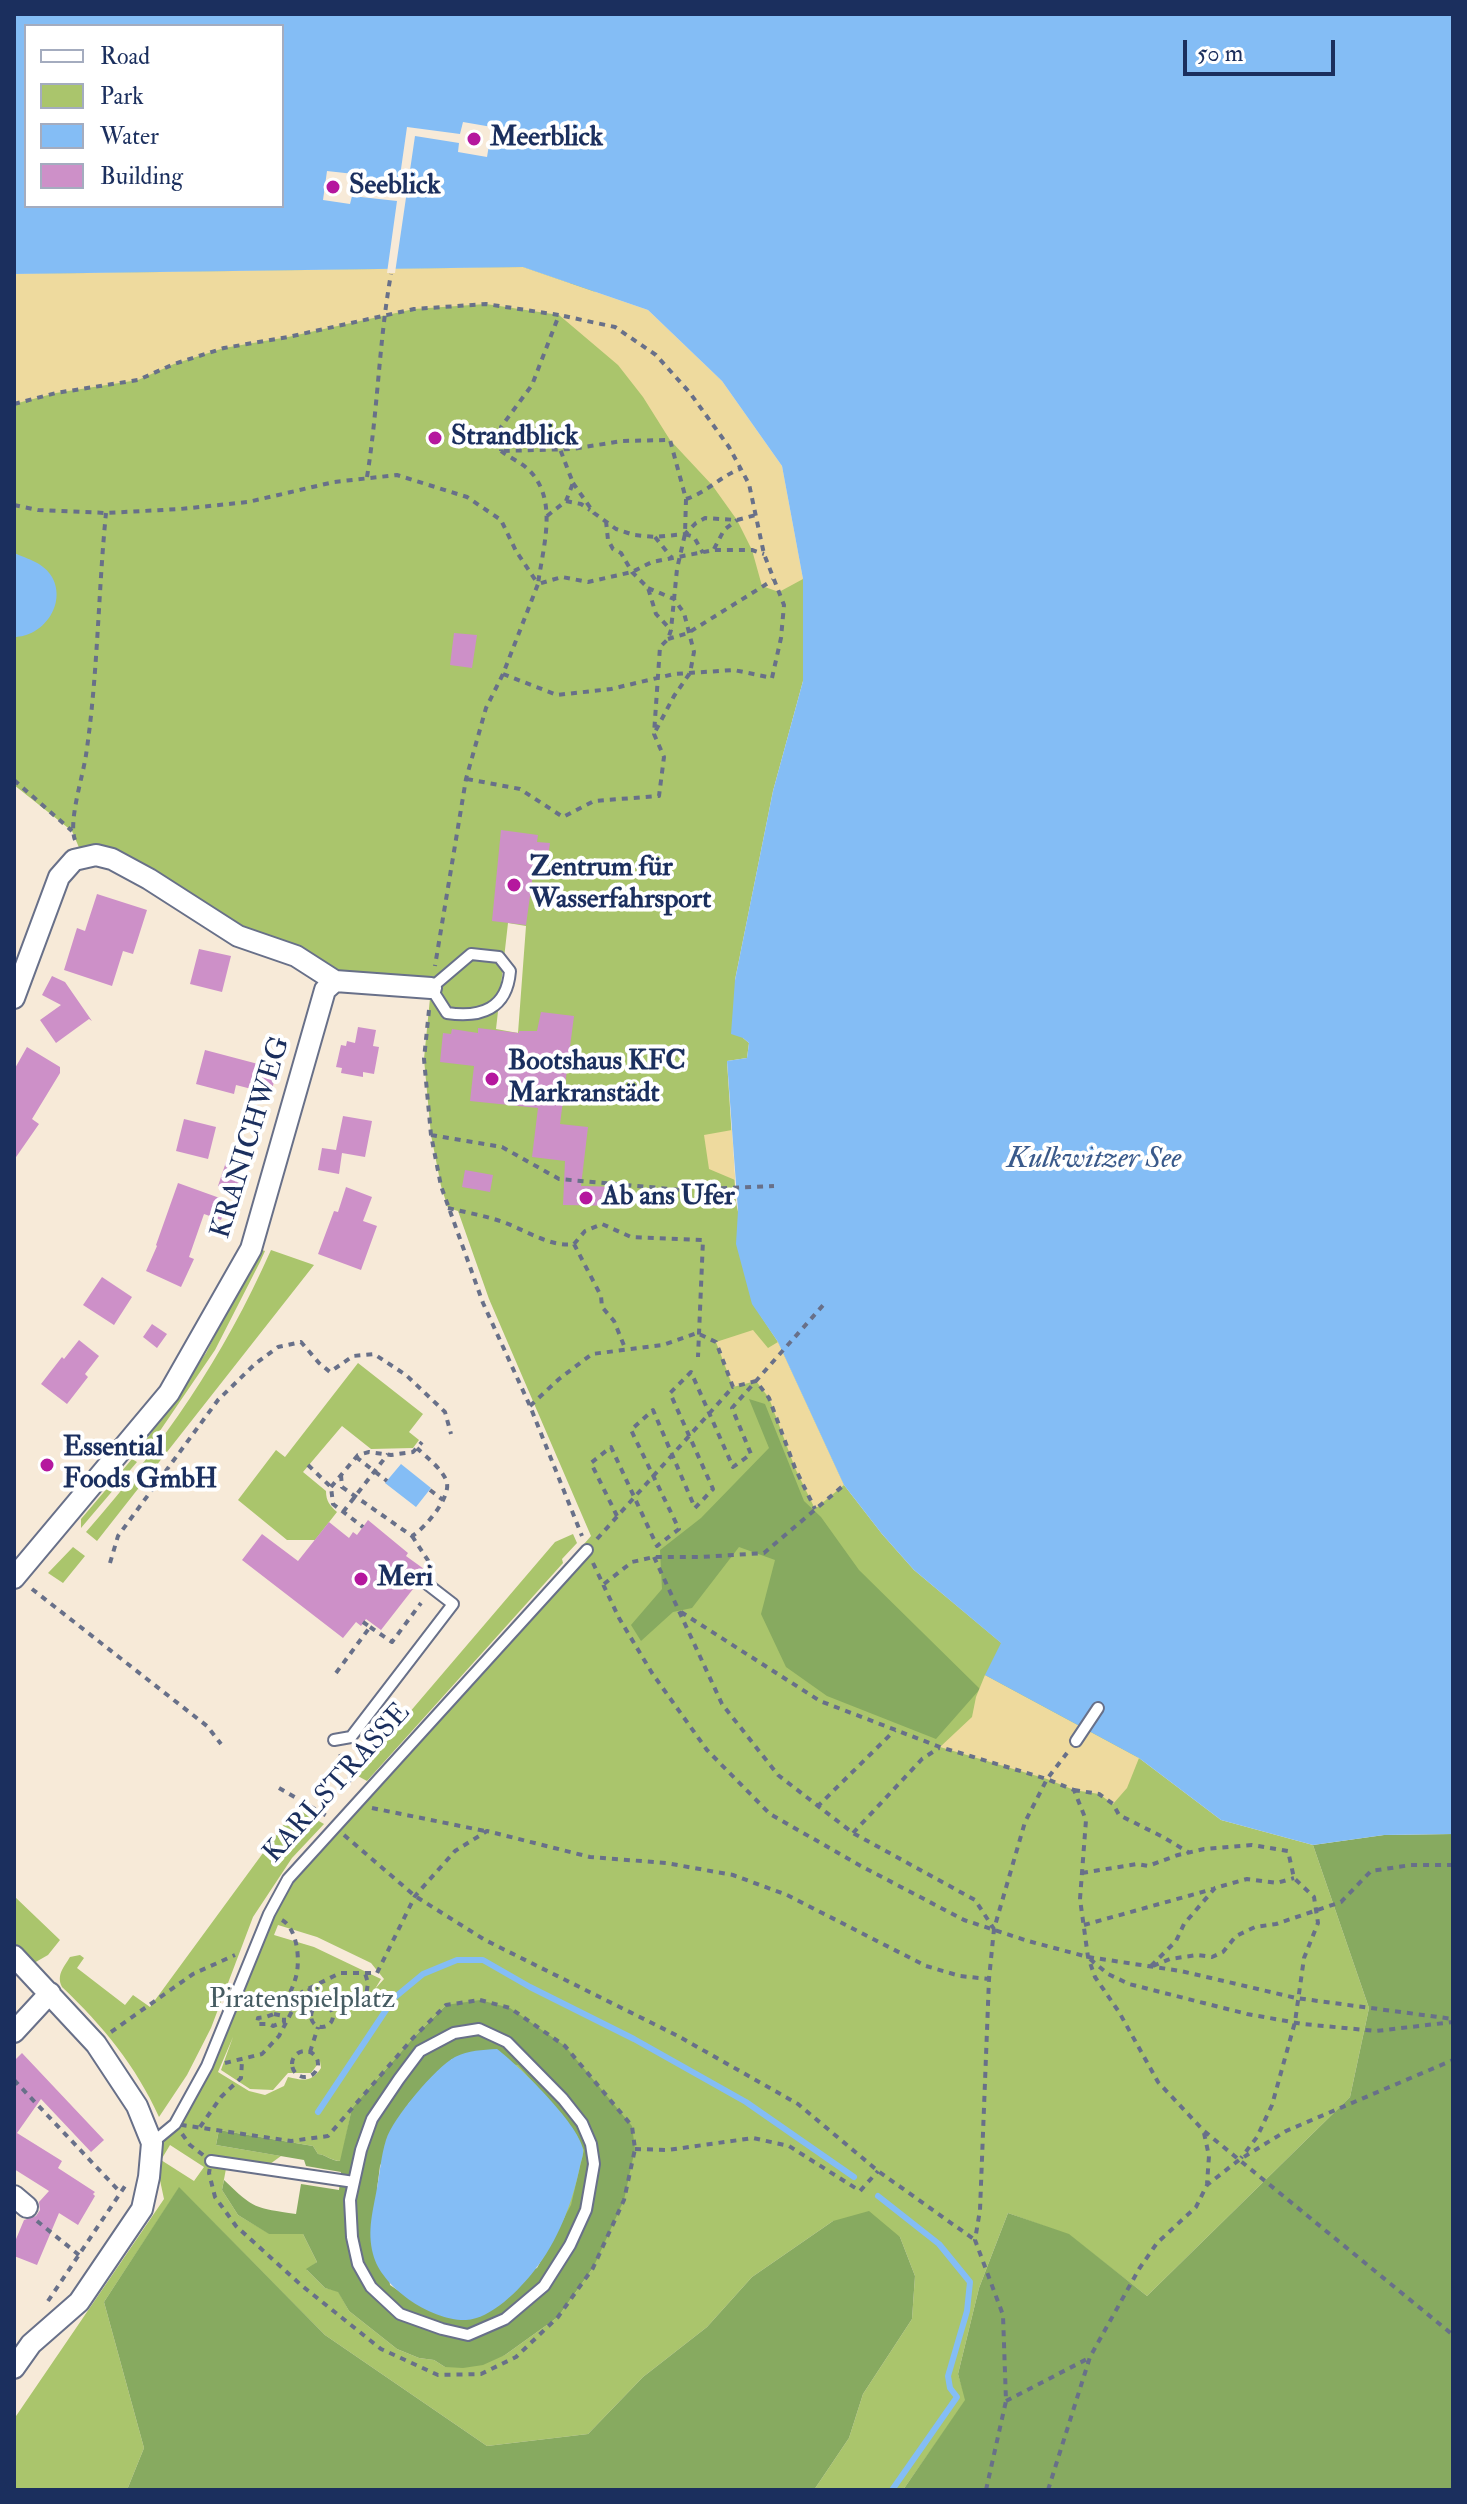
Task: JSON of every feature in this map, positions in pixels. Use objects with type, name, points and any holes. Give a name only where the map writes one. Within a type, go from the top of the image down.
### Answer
[{"type":"street","points":[[14,998],[59,877],[74,860],[96,855],[112,859],[149,879],[238,936],[296,956],[335,981],[431,988]]},
{"type":"street","name":"KRANICHWEG","points":[[15,1577],[169,1393],[251,1249],[325,990],[335,981]]},
{"type":"street","points":[[14,1956],[96,2044],[137,2106],[152,2143],[142,2209],[79,2302],[31,2344],[14,2368]]},
{"type":"street","points":[[14,2032],[50,1993]]},
{"type":"lane","points":[[471,954],[499,957],[510,971],[509,987],[501,999],[484,1011],[468,1016],[447,1013],[431,988],[471,954]]},
{"type":"lane","name":"KARLSTRASSE","points":[[152,2143],[175,2124],[207,2066],[269,1914],[288,1879],[587,1550]]},
{"type":"lane","points":[[334,1740],[351,1737],[453,1604],[418,1577]]},
{"type":"lane","points":[[1076,1741],[1098,1708]]},
{"type":"lane","points":[[479,2029],[507,2042],[563,2099],[582,2123],[591,2144],[594,2164],[586,2210],[570,2245],[544,2286],[505,2319],[468,2335],[400,2314],[371,2287],[358,2264],[352,2237],[350,2200],[354,2182],[372,2119],[420,2051],[454,2033],[479,2029]]},
{"type":"lane","points":[[211,2161],[354,2182]]},
{"type":"path","points":[[367,477],[374,433],[383,316],[391,274]]},
{"type":"path","points":[[14,404],[56,393],[138,380],[174,364],[224,348],[414,309],[486,304],[615,327],[656,355],[690,393],[729,447],[749,484],[764,554],[784,605],[772,678],[734,670],[690,673],[611,689],[557,695],[503,674]]},
{"type":"path","points":[[501,451],[501,427],[532,385],[559,315]]},
{"type":"path","points":[[466,779],[520,789],[563,817],[594,801],[659,796],[664,757],[654,734],[660,647],[671,630],[685,534],[686,499],[670,440],[622,441],[572,449],[501,451]]},
{"type":"path","points":[[560,449],[573,483],[594,513]]},
{"type":"path","points":[[501,451],[528,469],[545,494],[547,516],[538,584],[562,577],[588,582],[632,572],[652,562],[714,550],[752,550],[764,554]]},
{"type":"path","points":[[686,499],[740,469]]},
{"type":"path","points":[[14,505],[38,510],[106,513],[180,509],[248,502],[334,482]]},
{"type":"path","points":[[547,516],[566,501],[573,483]]},
{"type":"path","points":[[566,501],[581,504],[616,529],[634,535],[655,537],[685,534],[694,537],[703,553]]},
{"type":"path","points":[[72,831],[94,698],[106,513]]},
{"type":"path","points":[[685,534],[705,518],[737,520],[756,515]]},
{"type":"path","points":[[714,550],[724,530],[737,520]]},
{"type":"path","points":[[606,521],[608,540],[613,549],[621,553],[632,572],[648,588],[674,599],[684,613],[694,652],[690,673],[654,734]]},
{"type":"path","points":[[655,537],[672,558]]},
{"type":"path","points":[[668,639],[688,633],[773,580]]},
{"type":"path","points":[[648,588],[656,614],[671,630]]},
{"type":"path","points":[[14,780],[72,831],[83,857]]},
{"type":"path","points":[[431,1135],[502,1147],[559,1179],[682,1190],[774,1186]]},
{"type":"path","points":[[448,1208],[500,1221],[518,1231],[563,1246],[574,1244],[585,1231],[602,1224],[631,1237],[703,1240],[698,1357]]},
{"type":"path","points":[[574,1244],[601,1296],[602,1307],[614,1321],[625,1348]]},
{"type":"path","points":[[617,1516],[591,1463],[611,1447],[657,1546],[679,1529],[631,1430],[653,1410],[695,1508],[713,1489],[670,1393],[691,1372],[733,1467],[751,1454],[732,1408],[825,1303]]},
{"type":"path","points":[[530,1406],[592,1354],[663,1345],[697,1333],[716,1342],[733,1387]]},
{"type":"path","points":[[110,1563],[118,1536],[218,1400],[255,1364],[278,1347],[301,1342],[330,1372],[353,1356],[374,1354],[406,1375],[445,1412],[451,1434]]},
{"type":"path","points":[[756,1381],[733,1387],[587,1550],[619,1618],[678,1712],[724,1768],[770,1814],[964,1920],[1028,1941],[1088,1957],[1181,1971],[1296,1998],[1453,2020]]},
{"type":"path","points":[[756,1381],[769,1398],[795,1468],[815,1509]]},
{"type":"path","points":[[331,1487],[356,1457],[369,1452],[413,1452],[422,1442]]},
{"type":"path","points":[[412,1536],[426,1527],[447,1489],[446,1480],[417,1448]]},
{"type":"path","points":[[343,1512],[388,1454]]},
{"type":"path","points":[[356,1457],[387,1481]]},
{"type":"path","points":[[308,1465],[331,1487],[333,1504],[363,1527]]},
{"type":"path","points":[[341,1475],[342,1487],[412,1536],[438,1575],[431,1587]]},
{"type":"path","points":[[604,1585],[632,1562],[654,1557],[764,1553],[844,1485]]},
{"type":"path","points":[[430,1490],[443,1500]]},
{"type":"path","points":[[654,1557],[722,1704],[778,1775],[853,1833],[975,1900],[994,1929]]},
{"type":"path","points":[[15,1577],[207,1726],[221,1744]]},
{"type":"path","points":[[363,1622],[392,1642],[421,1603]]},
{"type":"path","points":[[681,1612],[820,1701],[940,1747],[1074,1790],[1099,1794],[1113,1804],[1119,1815],[1188,1853]]},
{"type":"path","points":[[336,1673],[370,1627]]},
{"type":"path","points":[[817,1807],[895,1730]]},
{"type":"path","points":[[334,1740],[351,1781],[366,1794]]},
{"type":"path","points":[[986,2490],[1006,2401],[1003,2315],[975,2240],[980,2210],[989,1979],[994,1929],[1025,1822],[1047,1779],[1076,1741]]},
{"type":"path","points":[[853,1833],[922,1759],[940,1747]]},
{"type":"path","points":[[279,1788],[338,1825],[415,1896],[485,1940],[678,2036],[798,2104],[878,2171],[975,2240]]},
{"type":"path","points":[[1074,1790],[1086,1820],[1080,1899],[1088,1957],[1095,1977],[1119,2012],[1158,2082],[1204,2131],[1453,2335]]},
{"type":"path","points":[[357,1805],[487,1831],[590,1857],[666,1863],[733,1875],[787,1895],[926,1966],[960,1976],[989,1979]]},
{"type":"path","points":[[207,2066],[262,2054],[279,2036],[302,1992],[309,1988],[340,1973],[377,1973],[415,1896],[455,1851],[487,1831]]},
{"type":"path","points":[[1082,1873],[1137,1864],[1148,1866],[1204,1849],[1252,1845],[1288,1851],[1294,1878],[1314,1897],[1318,1923],[1304,1958],[1295,2022],[1272,2105],[1257,2137],[1239,2160]]},
{"type":"path","points":[[1149,1967],[1170,1959],[1197,1955],[1212,1957],[1223,1952],[1236,1936],[1255,1927],[1276,1924],[1341,1902],[1371,1871],[1411,1865],[1453,1865]]},
{"type":"path","points":[[1084,1925],[1247,1879],[1277,1883],[1294,1878]]},
{"type":"path","points":[[1149,1967],[1176,1941],[1184,1924],[1215,1888]]},
{"type":"path","points":[[269,1914],[287,1923],[293,1932],[299,1964],[286,2004],[293,2010]]},
{"type":"path","points":[[96,2044],[193,1974],[257,1944]]},
{"type":"path","points":[[1088,1957],[1108,1974],[1129,1984],[1247,2014],[1376,2031],[1453,2020]]},
{"type":"path","points":[[309,1988],[311,1994],[324,2005],[332,2010],[332,2021],[324,2028],[312,2019],[312,2013],[317,2007],[324,2005],[333,2007],[366,1996],[368,1983],[365,1973]]},
{"type":"path","points":[[480,2000],[510,2008],[565,2046],[632,2126],[635,2149],[624,2200],[593,2268],[558,2317],[516,2357],[481,2374],[438,2375],[381,2349],[264,2254],[236,2226],[215,2197],[209,2173],[211,2161],[190,2145],[175,2124],[291,2141],[328,2136],[413,2038],[446,2005],[480,2000]]},
{"type":"path","points":[[279,2014],[284,2016],[285,2023],[273,2026],[257,2024],[258,2018],[279,2014]]},
{"type":"path","points":[[310,2052],[318,2026]]},
{"type":"path","points":[[298,2052],[310,2052],[318,2061],[318,2068],[314,2075],[301,2077],[293,2070],[291,2063],[298,2052]]},
{"type":"path","points":[[200,2127],[221,2097],[241,2078],[242,2060]]},
{"type":"path","points":[[1207,2185],[1239,2160],[1286,2131],[1453,2060]]},
{"type":"path","points":[[14,2080],[121,2193]]},
{"type":"path","points":[[1048,2490],[1090,2357],[1139,2269],[1157,2243],[1196,2207],[1207,2185],[1209,2156],[1204,2131]]},
{"type":"path","points":[[635,2149],[668,2150],[753,2138],[789,2146],[860,2191],[878,2171]]},
{"type":"path","points":[[47,2302],[129,2181]]},
{"type":"path","points":[[20,2202],[28,2213],[79,2255]]},
{"type":"path","points":[[1006,2401],[1090,2357]]},
{"type":"green space","name":"Piratenspielplatz","points":[[571,259],[803,579],[803,681],[773,791],[735,980],[743,1038],[749,1043],[747,1058],[727,1061],[736,1202],[759,1313],[778,1342],[844,1485],[914,1570],[1139,1758],[1221,1820],[1313,1845],[1369,2008],[1350,2097],[1147,2296],[1069,2235],[1008,2213],[979,2288],[958,2374],[966,2400],[903,2490],[814,2490],[849,2438],[863,2394],[912,2319],[915,2276],[900,2237],[833,2221],[752,2277],[707,2327],[643,2377],[588,2434],[487,2446],[325,2335],[179,2188],[104,2302],[144,2448],[127,2490],[14,2490],[14,2419],[164,2199],[152,2143],[175,2124],[288,1879],[357,1805],[591,1536],[489,1299],[458,1211],[448,1208],[441,1186],[431,1135],[424,1059],[431,988],[335,981],[149,879],[83,857],[72,831],[14,785],[14,274],[523,267],[570,283]],"holes":[[[508,923],[526,926],[518,1033],[496,1029]],[[278,1925],[317,1937],[371,1963],[384,1979],[375,1989],[381,1979],[314,1947],[274,1935]],[[446,2005],[593,2268],[558,2317],[505,2355],[445,2367],[434,2360],[397,2349],[349,2311],[338,2291],[325,2288],[307,2270],[317,2262],[303,2234],[270,2234],[238,2215],[222,2190],[228,2158],[270,2164],[281,2156],[216,2145],[219,2130],[313,2146],[318,2154],[341,2161],[352,2108]],[[233,2037],[221,2070],[250,2089],[273,2090],[288,2073],[311,2073],[320,2061],[321,2068],[307,2079],[288,2077],[284,2086],[265,2095],[249,2091],[218,2072]],[[170,2145],[204,2167],[194,2181],[161,2160]]]},
{"type":"green space","points":[[259,1249],[265,1251],[215,1350],[149,1447],[144,1443],[206,1353]]},
{"type":"green space","points":[[271,1250],[314,1265],[97,1541],[86,1532],[115,1499],[190,1398],[233,1328]]},
{"type":"green space","points":[[358,1363],[423,1414],[409,1432],[419,1440],[413,1448],[371,1449],[342,1426],[303,1472],[326,1491],[329,1503],[337,1512],[315,1540],[287,1540],[238,1500],[276,1450],[285,1457]]},
{"type":"green space","points":[[749,1399],[765,1404],[804,1501],[821,1517],[859,1570],[980,1689],[936,1739],[827,1696],[786,1667],[761,1614],[775,1560],[739,1547],[692,1608],[673,1612],[641,1641],[631,1625],[662,1589],[660,1550],[701,1518],[769,1448]]},
{"type":"green space","points":[[132,1459],[137,1462],[81,1528],[81,1519]]},
{"type":"green space","points":[[573,1534],[577,1543],[562,1559],[563,1563],[367,1781],[356,1775],[555,1542]]},
{"type":"green space","points":[[73,1547],[85,1556],[63,1583],[48,1573]]},
{"type":"green space","points":[[296,1808],[324,1824],[292,1858],[253,1917],[211,2028],[187,2075],[159,2117],[140,2081],[117,2048],[62,1987],[62,1971],[70,1957],[80,1955],[84,1958],[77,1968],[125,2005],[133,1995],[150,2007]]},
{"type":"green space","points":[[1453,1834],[1453,2490],[903,2490],[965,2400],[958,2374],[979,2288],[1008,2213],[1069,2234],[1147,2296],[1350,2097],[1369,2008],[1313,1845],[1384,1835]]},
{"type":"green space","points":[[14,1896],[60,1940],[48,1955],[34,1963],[14,1942]]},
{"type":"green space","points":[[480,2000],[510,2008],[565,2046],[632,2126],[635,2149],[624,2200],[593,2268],[558,2317],[505,2355],[483,2365],[463,2368],[445,2367],[434,2360],[397,2349],[349,2311],[338,2292],[325,2288],[306,2269],[317,2262],[303,2234],[269,2234],[238,2215],[222,2190],[224,2180],[256,2206],[296,2214],[301,2184],[339,2190],[341,2172],[306,2166],[304,2160],[216,2145],[219,2130],[313,2146],[318,2154],[340,2161],[352,2108],[446,2005]],"holes":[[[452,2059],[518,2065],[562,2115],[584,2150],[571,2205],[537,2268],[426,2309],[390,2285],[377,2189],[380,2166],[409,2103]]]},
{"type":"green space","points":[[179,2187],[325,2335],[487,2446],[588,2434],[643,2377],[707,2327],[752,2277],[833,2221],[869,2211],[900,2237],[915,2276],[912,2319],[863,2394],[849,2438],[814,2490],[127,2490],[144,2448],[104,2302]]},
{"type":"sand","points":[[523,267],[648,310],[722,381],[782,466],[803,579],[779,592],[762,586],[752,550],[737,520],[712,485],[670,440],[618,365],[559,315],[486,304],[414,309],[224,348],[174,364],[138,380],[56,393],[14,404],[14,274]]},
{"type":"sand","points":[[732,1130],[735,1180],[709,1169],[704,1135]]},
{"type":"sand","points":[[753,1330],[768,1348],[778,1342],[844,1485],[815,1509],[795,1468],[769,1398],[756,1381],[733,1387],[716,1342]]},
{"type":"sand","points":[[985,1675],[1139,1758],[1127,1788],[1113,1804],[1099,1794],[1074,1790],[940,1747],[972,1717]]},
{"type":"water","name":"Kulkwitzer See","points":[[14,14],[1453,14],[1453,1834],[1384,1835],[1313,1845],[1221,1820],[1139,1758],[985,1675],[1001,1643],[914,1570],[844,1485],[778,1342],[752,1304],[736,1244],[738,1211],[727,1061],[747,1058],[749,1043],[731,1034],[735,980],[773,791],[803,681],[803,579],[782,466],[722,381],[648,310],[523,267],[14,274]]},
{"type":"water","points":[[14,553],[49,572],[56,587],[56,598],[50,617],[43,625],[25,636],[14,637]]},
{"type":"water","points":[[401,1464],[431,1488],[416,1507],[385,1483]]},
{"type":"water","points":[[497,2049],[559,2110],[579,2138],[583,2155],[563,2222],[534,2271],[495,2309],[476,2318],[452,2319],[409,2300],[386,2278],[373,2254],[372,2213],[386,2140],[406,2107],[426,2082],[455,2057]]},
{"type":"pier","points":[[463,122],[492,127],[487,157],[458,152],[459,143],[415,136],[395,273],[387,273],[397,201],[352,196],[350,204],[323,200],[327,171],[354,174],[353,185],[398,190],[407,127],[460,134]]},
{"type":"building","points":[[454,633],[477,635],[472,668],[450,665]]},
{"type":"building","name":"Zentrum für Wasserfahrsport","points":[[501,830],[538,835],[537,842],[550,843],[546,868],[534,867],[526,925],[492,921]]},
{"type":"building","points":[[97,894],[147,910],[133,954],[123,951],[112,986],[64,970],[77,928],[85,931]]},
{"type":"building","points":[[199,949],[231,956],[222,992],[190,984]]},
{"type":"building","points":[[52,976],[65,982],[92,1021],[89,1019],[56,1043],[40,1020],[61,1005],[42,995]]},
{"type":"building","points":[[541,1012],[574,1016],[560,1124],[588,1127],[581,1186],[622,1187],[622,1206],[563,1205],[565,1161],[532,1157],[538,1108],[470,1101],[474,1066],[440,1062],[443,1033],[451,1034],[452,1029],[478,1033],[478,1028],[519,1033],[537,1031]]},
{"type":"building","points":[[358,1027],[376,1030],[373,1046],[379,1047],[374,1074],[363,1072],[363,1077],[341,1073],[342,1068],[336,1067],[341,1045],[346,1046],[347,1041],[355,1043]]},
{"type":"building","points":[[27,1047],[60,1067],[60,1073],[32,1119],[39,1124],[14,1160],[14,1070]]},
{"type":"building","points":[[205,1050],[277,1069],[271,1094],[236,1085],[234,1094],[196,1084]]},
{"type":"building","points":[[343,1116],[372,1121],[365,1157],[342,1153],[339,1174],[318,1170],[322,1148],[336,1150]]},
{"type":"building","points":[[184,1119],[216,1127],[208,1159],[176,1151]]},
{"type":"building","points":[[227,1159],[245,1165],[235,1192],[218,1186]]},
{"type":"building","points":[[465,1170],[493,1175],[490,1192],[462,1187]]},
{"type":"building","points":[[178,1183],[228,1201],[221,1220],[204,1214],[189,1257],[194,1259],[181,1287],[146,1271]]},
{"type":"building","points":[[346,1187],[372,1197],[363,1221],[377,1226],[361,1270],[318,1254]]},
{"type":"building","points":[[102,1277],[132,1297],[114,1325],[83,1305]]},
{"type":"building","points":[[152,1324],[167,1334],[157,1348],[143,1337]]},
{"type":"building","points":[[79,1340],[99,1356],[85,1374],[88,1377],[67,1404],[41,1384]]},
{"type":"building","name":"Meri","points":[[368,1520],[424,1569],[411,1573],[413,1583],[410,1587],[413,1589],[381,1630],[366,1619],[361,1626],[356,1622],[343,1638],[242,1560],[262,1534],[298,1561],[329,1522],[349,1538],[353,1532],[357,1535]]},
{"type":"building","points":[[22,2053],[104,2140],[91,2152],[41,2099],[17,2133],[62,2161],[58,2168],[95,2192],[78,2225],[59,2213],[37,2265],[14,2256],[14,2244],[24,2220],[36,2216],[40,2210],[39,2202],[49,2191],[14,2169],[14,2061]]},
{"type":"waterway","points":[[318,2112],[394,1998],[423,1974],[457,1960],[483,1960],[746,2102],[854,2177]]},
{"type":"waterway","points":[[878,2196],[939,2244],[970,2282],[967,2311],[948,2376],[950,2388],[957,2397],[892,2490]]},
{"type":"place","name":"Meerblick","points":[[474,139]]},
{"type":"place","name":"Seeblick","points":[[333,187]]},
{"type":"place","name":"Strandblick","points":[[435,438]]},
{"type":"place","name":"Zentrum für Wasserfahrsport","points":[[514,885]]},
{"type":"place","name":"Bootshaus KFC Markranstädt","points":[[492,1079]]},
{"type":"place","name":"Ab ans Ufer","points":[[586,1198]]},
{"type":"place","name":"Essential Foods GmbH","points":[[47,1465]]},
{"type":"place","name":"Meri","points":[[361,1579]]}]
